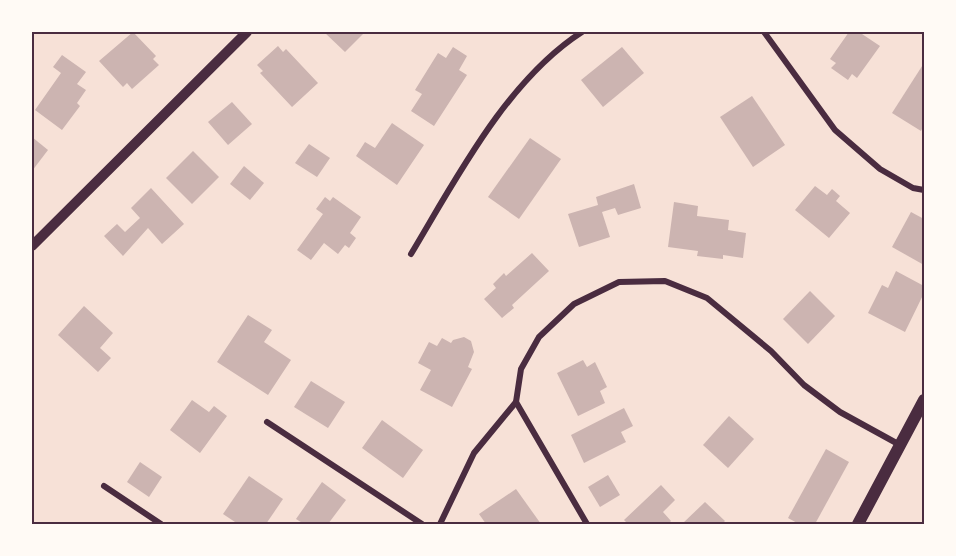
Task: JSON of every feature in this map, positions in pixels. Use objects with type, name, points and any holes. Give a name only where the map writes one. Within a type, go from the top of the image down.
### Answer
[{"type":"main road","points":[[858,525],[924,400]]},
{"type":"street","points":[[32,246],[247,32]]},
{"type":"street","points":[[411,254],[466,163],[516,91],[582,32]]},
{"type":"street","points":[[764,32],[835,130],[880,169],[913,188],[924,190]]},
{"type":"street","points":[[440,525],[474,453],[516,402],[521,369],[539,337],[574,304],[619,282],[665,281],[707,298],[771,351],[804,385],[840,412],[900,445]]},
{"type":"street","points":[[516,402],[587,525]]},
{"type":"street","points":[[267,422],[423,525]]},
{"type":"street","points":[[104,486],[161,525]]},
{"type":"building","points":[[133,32],[156,56],[153,59],[159,65],[132,89],[127,83],[123,87],[99,61]]},
{"type":"building","points":[[324,32],[365,32],[345,52]]},
{"type":"building","points":[[849,32],[859,32],[880,46],[857,78],[852,74],[848,80],[831,68],[836,63],[830,59]]},
{"type":"building","points":[[278,46],[283,52],[286,49],[318,83],[292,107],[260,73],[263,71],[257,65]]},
{"type":"building","points":[[453,47],[467,56],[459,70],[467,75],[434,126],[411,111],[422,94],[415,90],[438,53],[446,58]]},
{"type":"building","points":[[622,47],[644,73],[603,107],[581,80]]},
{"type":"building","points":[[62,55],[86,72],[77,84],[86,90],[77,103],[80,106],[62,130],[35,110],[61,73],[53,67]]},
{"type":"building","points":[[924,63],[924,125],[921,131],[892,113]]},
{"type":"building","points":[[752,96],[785,145],[753,167],[720,117]]},
{"type":"building","points":[[232,102],[252,124],[228,145],[208,122]]},
{"type":"building","points":[[392,123],[424,145],[397,185],[356,156],[365,142],[375,148]]},
{"type":"building","points":[[32,137],[48,150],[32,171]]},
{"type":"building","points":[[530,138],[561,159],[519,219],[488,197]]},
{"type":"building","points":[[309,144],[330,158],[317,177],[295,163]]},
{"type":"building","points":[[193,151],[219,177],[192,204],[166,178]]},
{"type":"building","points":[[244,166],[264,183],[250,200],[230,184]]},
{"type":"building","points":[[634,184],[641,208],[618,215],[615,208],[602,212],[610,237],[579,247],[568,214],[598,205],[596,197]]},
{"type":"building","points":[[815,186],[827,195],[832,189],[840,196],[836,201],[850,213],[829,238],[795,210]]},
{"type":"building","points":[[151,188],[184,224],[162,244],[148,228],[123,256],[104,236],[117,224],[125,232],[140,218],[131,208]]},
{"type":"building","points":[[325,197],[330,201],[333,197],[361,217],[350,233],[356,238],[349,248],[345,245],[338,254],[324,243],[311,260],[297,250],[323,214],[316,209]]},
{"type":"building","points":[[674,202],[698,206],[697,216],[729,220],[728,230],[746,233],[743,258],[723,255],[723,259],[697,256],[698,251],[668,247]]},
{"type":"building","points":[[911,212],[924,219],[924,265],[892,247]]},
{"type":"building","points":[[532,253],[549,271],[512,305],[514,308],[502,318],[484,299],[496,288],[493,284],[504,273],[506,276]]},
{"type":"building","points":[[896,271],[924,286],[924,293],[905,332],[868,313],[882,285],[888,288]]},
{"type":"building","points":[[810,291],[835,316],[808,344],[783,319]]},
{"type":"building","points":[[84,306],[113,333],[100,348],[111,358],[98,372],[58,335]]},
{"type":"building","points":[[248,315],[272,330],[264,342],[291,360],[268,395],[217,362]]},
{"type":"building","points":[[464,337],[471,341],[474,352],[468,367],[472,369],[452,407],[420,390],[431,370],[418,363],[429,342],[437,346],[442,338],[451,343],[453,340]]},
{"type":"building","points":[[583,360],[587,367],[595,362],[607,387],[600,391],[605,403],[578,416],[557,373]]},
{"type":"building","points":[[311,381],[345,402],[328,428],[294,407]]},
{"type":"building","points":[[192,400],[209,412],[214,406],[227,416],[200,453],[170,430]]},
{"type":"building","points":[[624,408],[633,426],[621,432],[626,442],[584,463],[571,435]]},
{"type":"building","points":[[729,416],[754,439],[728,468],[703,445]]},
{"type":"building","points":[[382,420],[423,450],[403,478],[362,448]]},
{"type":"building","points":[[826,449],[849,462],[815,524],[799,524],[788,518]]},
{"type":"building","points":[[140,462],[162,477],[149,497],[127,482]]},
{"type":"building","points":[[608,475],[620,495],[600,507],[588,487]]},
{"type":"building","points":[[249,476],[283,499],[266,524],[238,524],[223,514]]},
{"type":"building","points":[[322,482],[346,500],[328,524],[304,524],[296,519]]},
{"type":"building","points":[[661,485],[675,500],[663,512],[671,521],[668,524],[628,524],[624,520]]},
{"type":"building","points":[[516,489],[541,524],[486,524],[479,514]]},
{"type":"building","points":[[705,502],[725,521],[722,524],[682,524]]}]
